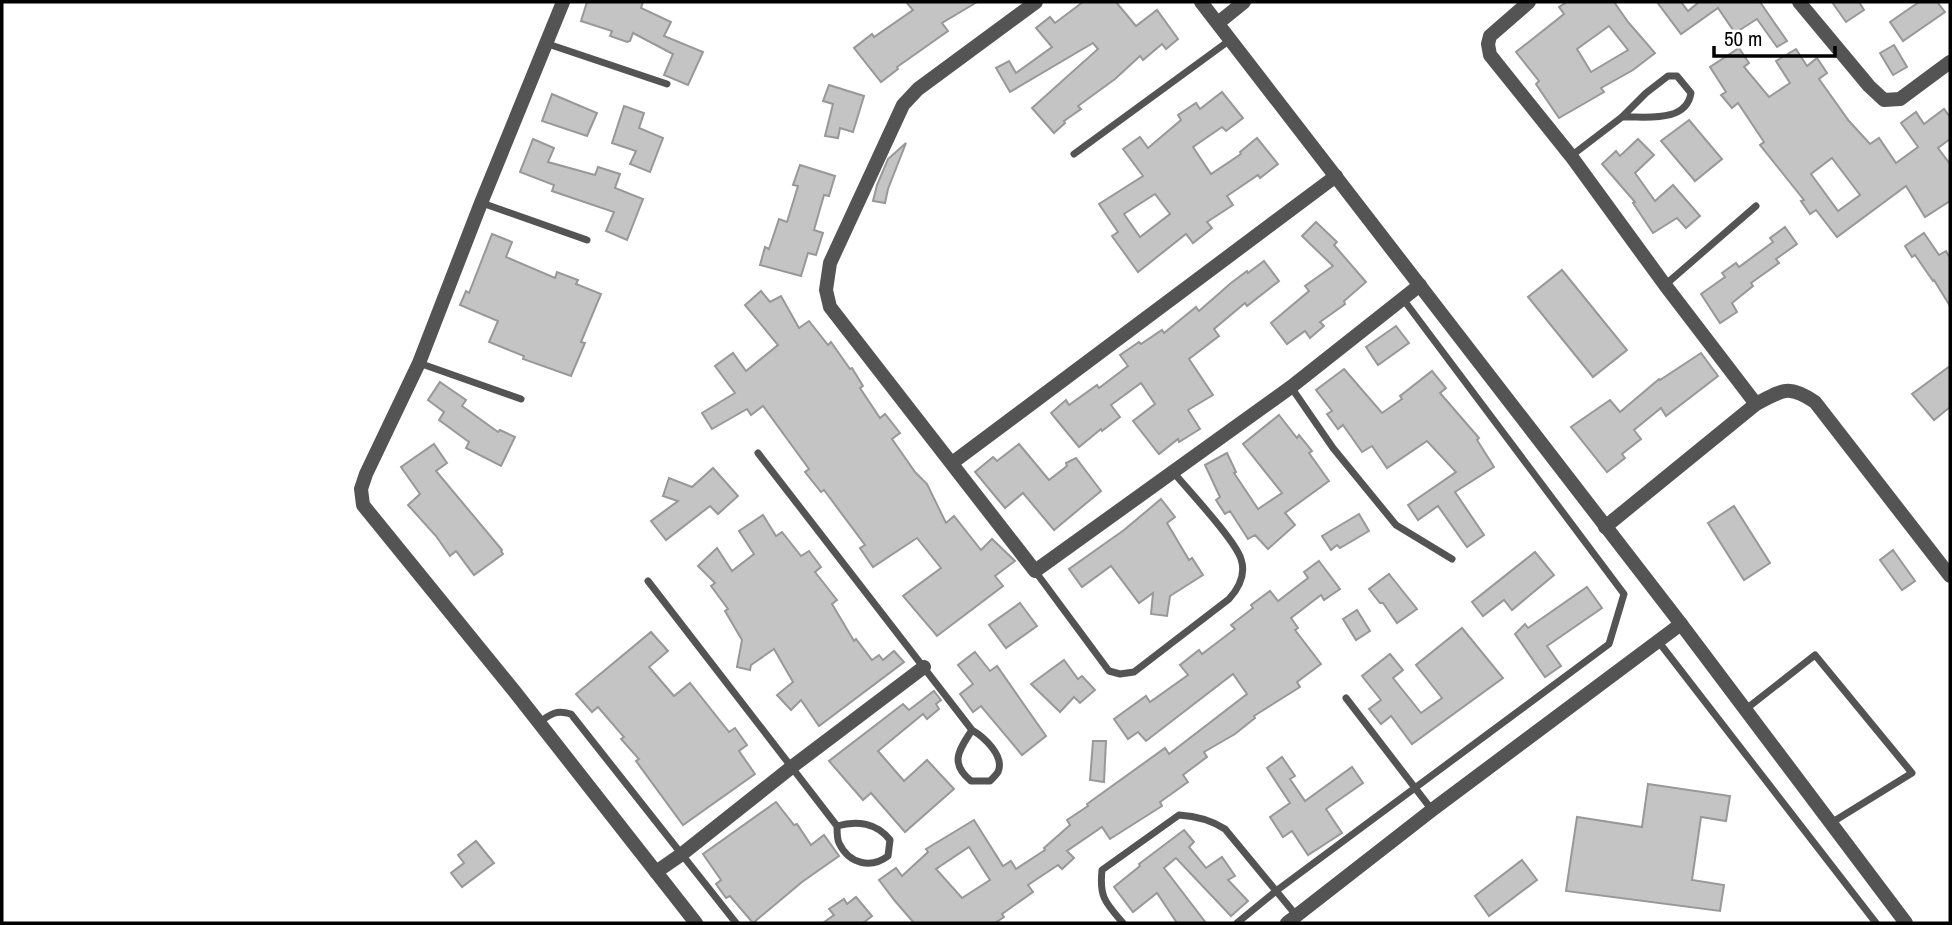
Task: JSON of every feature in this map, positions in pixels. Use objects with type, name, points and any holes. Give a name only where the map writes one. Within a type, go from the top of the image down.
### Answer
[{"type":"street","points":[[563,2],[419,363],[366,474],[361,489],[363,505],[696,923]]},
{"type":"street","points":[[1036,2],[918,89],[903,105],[830,263],[827,279],[830,307],[1035,571],[1291,387],[1420,285]]},
{"type":"street","points":[[1200,2],[1681,624],[1906,923]]},
{"type":"street","points":[[1218,23],[1244,2]]},
{"type":"street","points":[[1528,2],[1490,36],[1488,50],[1756,404]]},
{"type":"street","points":[[1799,2],[1869,86],[1884,100],[1900,99],[1950,62]]},
{"type":"street","points":[[952,463],[1336,176]]},
{"type":"street","points":[[1605,527],[1756,404],[1782,390],[1800,392],[1815,402],[1950,576]]},
{"type":"street","points":[[1292,919],[1432,810],[1681,624]]},
{"type":"street","points":[[656,872],[682,855],[793,766],[924,667]]},
{"type":"lane","points":[[1074,154],[1230,40]]},
{"type":"lane","points":[[548,44],[667,84]]},
{"type":"lane","points":[[1570,156],[1622,117],[1668,76],[1677,76],[1691,93],[1682,109],[1673,115],[1622,117]]},
{"type":"lane","points":[[481,203],[587,240]]},
{"type":"lane","points":[[1665,285],[1756,206]]},
{"type":"lane","points":[[1237,923],[1276,891],[1609,644],[1624,594],[1403,299]]},
{"type":"lane","points":[[419,363],[521,399]]},
{"type":"lane","points":[[1291,387],[1333,448],[1396,525],[1452,559]]},
{"type":"lane","points":[[758,453],[972,730],[984,737],[999,761],[998,772],[990,781],[971,781],[962,774],[958,765],[958,751],[972,730]]},
{"type":"lane","points":[[1035,571],[1099,660],[1110,671],[1120,674],[1134,671],[1229,599],[1237,590],[1241,579],[1241,560],[1233,545],[1174,472]]},
{"type":"lane","points":[[648,581],[837,826],[838,843],[858,863],[870,865],[888,856],[890,840],[883,830],[849,822],[837,826]]},
{"type":"lane","points":[[1658,641],[1876,923]]},
{"type":"lane","points":[[1745,709],[1815,655],[1912,774],[1831,823]]},
{"type":"lane","points":[[1346,698],[1432,810]]},
{"type":"lane","points":[[539,723],[559,711],[571,714],[736,923]]},
{"type":"lane","points":[[1123,923],[1104,900],[1101,892],[1102,870],[1179,815],[1215,822],[1225,829],[1276,891],[1292,919]]},
{"type":"building","points":[[587,2],[643,2],[641,8],[671,22],[664,36],[703,52],[688,85],[664,75],[673,54],[633,33],[627,42],[610,36],[612,31],[581,21]]},
{"type":"building","points":[[906,2],[977,2],[942,23],[948,31],[897,67],[898,69],[881,82],[854,48],[913,10]]},
{"type":"building","points":[[1083,2],[1116,2],[1136,26],[1157,10],[1178,39],[1166,49],[1162,44],[1143,60],[1140,56],[1115,79],[1078,106],[1081,109],[1064,121],[1054,133],[1032,108],[1098,49],[1093,43],[1010,92],[996,68],[1009,61],[1016,73],[1052,47],[1036,28],[1050,17],[1055,23]]},
{"type":"building","points":[[1567,2],[1614,2],[1655,53],[1633,70],[1601,88],[1604,92],[1559,118],[1536,84],[1539,81],[1516,52],[1564,14],[1559,7]],"holes":[[[1609,26],[1628,50],[1591,72],[1577,49]]]},
{"type":"building","points":[[1657,2],[1681,2],[1688,11],[1699,2],[1760,2],[1787,41],[1777,47],[1757,19],[1735,33],[1718,8],[1681,34]]},
{"type":"building","points":[[1832,2],[1859,2],[1864,10],[1846,22]]},
{"type":"building","points":[[1919,2],[1937,2],[1945,12],[1903,41],[1890,22]]},
{"type":"building","points":[[1894,45],[1907,67],[1893,75],[1880,53]]},
{"type":"building","points":[[1739,48],[1749,63],[1744,67],[1769,97],[1790,83],[1776,61],[1796,49],[1807,66],[1817,58],[1827,73],[1819,79],[1849,121],[1870,144],[1879,138],[1896,163],[1918,147],[1901,123],[1916,112],[1924,124],[1944,109],[1950,117],[1950,139],[1938,148],[1950,164],[1950,201],[1925,217],[1906,186],[1837,237],[1816,210],[1810,214],[1801,201],[1804,200],[1760,145],[1764,142],[1738,103],[1732,108],[1721,95],[1726,92],[1710,67]],"holes":[[[1832,158],[1860,195],[1838,211],[1811,174]]]},
{"type":"building","points":[[829,85],[864,96],[853,132],[840,128],[838,138],[825,136],[833,104],[823,101]]},
{"type":"building","points":[[1222,92],[1243,118],[1226,131],[1222,127],[1193,147],[1211,174],[1241,154],[1240,152],[1257,138],[1278,164],[1260,178],[1258,175],[1227,196],[1233,205],[1207,222],[1212,228],[1193,243],[1186,234],[1138,272],[1112,236],[1118,232],[1099,204],[1143,176],[1123,149],[1140,137],[1148,148],[1181,120],[1178,115],[1196,103],[1200,109]],"holes":[[[1155,194],[1170,214],[1140,237],[1124,214]]]},
{"type":"building","points":[[552,94],[597,113],[587,136],[542,121]]},
{"type":"building","points":[[624,106],[644,113],[639,128],[663,138],[650,172],[630,164],[636,151],[612,143]]},
{"type":"building","points":[[1689,120],[1722,159],[1695,181],[1661,141]]},
{"type":"building","points":[[533,139],[554,148],[548,162],[595,175],[598,167],[620,174],[615,188],[643,199],[627,240],[606,231],[614,212],[552,191],[554,185],[520,172]]},
{"type":"building","points":[[1638,139],[1654,155],[1635,173],[1655,201],[1673,185],[1700,216],[1686,228],[1677,218],[1653,233],[1633,203],[1635,202],[1602,164],[1616,151],[1620,156]]},
{"type":"building","points":[[906,143],[885,203],[873,201],[888,159]]},
{"type":"building","points":[[800,165],[835,176],[829,196],[824,195],[814,230],[823,233],[816,255],[808,253],[801,276],[760,265],[765,247],[769,249],[779,219],[787,222],[798,186],[793,185]]},
{"type":"building","points":[[1316,222],[1337,242],[1334,245],[1366,282],[1344,301],[1345,304],[1320,322],[1324,326],[1310,338],[1305,331],[1287,344],[1271,323],[1309,291],[1305,286],[1333,266],[1302,236]]},
{"type":"building","points":[[1785,227],[1797,244],[1776,259],[1779,263],[1751,283],[1753,286],[1732,303],[1737,312],[1720,323],[1701,294],[1725,277],[1722,273],[1736,263],[1739,267],[1773,242],[1770,238]]},
{"type":"building","points":[[1924,233],[1939,255],[1946,251],[1950,258],[1950,306],[1934,280],[1905,246]]},
{"type":"building","points":[[492,234],[512,242],[506,257],[555,278],[557,272],[578,280],[576,284],[601,294],[581,342],[585,343],[571,376],[523,359],[524,356],[489,342],[498,321],[460,305],[466,291],[469,293]]},
{"type":"building","points":[[1264,261],[1279,281],[1247,306],[1245,303],[1214,329],[1219,336],[1189,359],[1213,395],[1188,410],[1200,429],[1179,442],[1178,439],[1159,454],[1133,421],[1155,404],[1141,383],[1111,405],[1120,417],[1079,447],[1051,413],[1066,400],[1069,405],[1097,385],[1099,388],[1128,366],[1120,355],[1162,330],[1164,333],[1196,307],[1199,311],[1231,283]]},
{"type":"building","points":[[1562,270],[1627,350],[1593,377],[1528,297]]},
{"type":"building","points":[[761,291],[770,302],[781,296],[799,328],[809,321],[828,345],[831,342],[850,369],[852,368],[863,386],[860,388],[880,418],[885,414],[900,433],[892,439],[915,472],[927,484],[946,523],[954,516],[981,550],[992,539],[1015,561],[995,576],[1003,586],[937,636],[903,596],[941,568],[917,538],[873,567],[860,548],[865,545],[824,490],[821,492],[805,472],[809,469],[763,406],[751,415],[747,409],[712,429],[702,413],[735,393],[715,366],[733,353],[746,371],[778,345],[745,305]]},
{"type":"building","points":[[1396,326],[1409,343],[1378,365],[1366,347]]},
{"type":"building","points":[[1701,353],[1718,376],[1666,416],[1661,408],[1634,430],[1641,439],[1622,454],[1625,458],[1607,472],[1571,427],[1610,400],[1620,412],[1659,379]]},
{"type":"building","points":[[1950,366],[1950,407],[1934,420],[1912,394]]},
{"type":"building","points":[[1344,369],[1382,413],[1402,399],[1400,396],[1432,371],[1446,388],[1440,393],[1479,438],[1477,440],[1494,467],[1455,492],[1484,535],[1467,547],[1438,506],[1418,520],[1408,505],[1456,472],[1427,441],[1387,468],[1372,446],[1362,452],[1343,425],[1338,429],[1327,414],[1332,411],[1316,390]]},
{"type":"building","points":[[440,382],[466,400],[462,406],[498,432],[500,430],[515,437],[501,466],[466,448],[469,442],[439,420],[444,412],[428,400]]},
{"type":"building","points":[[1279,415],[1297,438],[1299,435],[1312,451],[1309,453],[1329,481],[1285,513],[1295,525],[1268,549],[1255,535],[1248,539],[1230,511],[1225,514],[1216,500],[1220,497],[1205,465],[1227,453],[1236,472],[1234,473],[1258,509],[1282,493],[1243,444]]},
{"type":"building","points":[[434,444],[447,463],[436,471],[502,550],[503,554],[474,575],[456,551],[450,556],[408,505],[420,494],[401,467]]},
{"type":"building","points":[[1019,444],[1049,480],[1067,466],[1066,463],[1076,458],[1101,491],[1054,530],[1023,493],[1005,508],[975,472],[993,457],[997,461]]},
{"type":"building","points":[[713,468],[738,496],[718,514],[710,506],[666,540],[651,521],[678,501],[663,496],[669,478],[692,487]]},
{"type":"building","points":[[1161,499],[1175,517],[1167,523],[1189,560],[1192,558],[1203,575],[1170,596],[1167,616],[1151,614],[1153,593],[1139,603],[1111,566],[1082,587],[1069,569],[1124,530]]},
{"type":"building","points":[[1734,506],[1770,563],[1744,580],[1708,523]]},
{"type":"building","points":[[1359,514],[1369,531],[1340,548],[1337,545],[1331,550],[1322,536]]},
{"type":"building","points":[[763,515],[776,536],[782,532],[801,556],[809,551],[821,567],[815,572],[837,600],[832,604],[854,641],[856,639],[872,660],[879,655],[883,660],[894,651],[904,662],[819,726],[801,700],[791,710],[777,695],[793,682],[774,649],[751,665],[750,670],[737,667],[742,640],[725,611],[728,609],[711,586],[715,583],[698,566],[717,548],[732,571],[754,554],[739,531]]},
{"type":"building","points":[[1893,550],[1915,581],[1902,590],[1880,560]]},
{"type":"building","points":[[1535,552],[1554,575],[1512,610],[1504,600],[1483,616],[1472,602]]},
{"type":"building","points":[[1319,561],[1340,589],[1324,600],[1321,595],[1291,618],[1298,628],[1295,630],[1321,664],[1297,682],[1300,687],[1254,716],[1255,718],[1235,734],[1204,752],[1207,757],[1183,775],[1188,782],[1160,802],[1162,806],[1110,839],[1102,827],[1067,851],[1074,858],[1062,869],[1058,865],[1028,885],[1033,892],[1002,914],[1004,917],[995,923],[914,923],[895,901],[879,880],[896,868],[902,876],[928,852],[926,849],[974,820],[1003,866],[1011,861],[1016,869],[1045,850],[1044,848],[1070,825],[1067,820],[1088,806],[1087,804],[1165,748],[1169,754],[1247,694],[1233,674],[1146,741],[1138,732],[1128,739],[1114,719],[1146,696],[1150,702],[1188,675],[1180,665],[1199,650],[1202,654],[1235,629],[1231,625],[1270,591],[1278,601],[1308,578],[1304,572]],"holes":[[[969,847],[990,880],[962,898],[936,869]]]},
{"type":"building","points":[[1389,574],[1417,609],[1397,623],[1369,589]]},
{"type":"building","points":[[1587,587],[1602,608],[1547,646],[1561,666],[1545,677],[1515,634],[1525,624],[1528,628]]},
{"type":"building","points":[[1020,603],[1037,626],[1006,648],[989,625]]},
{"type":"building","points":[[1357,610],[1370,631],[1356,640],[1343,619]]},
{"type":"building","points":[[1462,628],[1503,678],[1412,744],[1391,716],[1381,724],[1369,709],[1381,700],[1362,676],[1390,654],[1403,670],[1393,678],[1421,713],[1442,698],[1416,665]]},
{"type":"building","points":[[651,632],[668,651],[649,667],[674,696],[690,683],[729,732],[735,728],[747,745],[739,751],[755,774],[683,825],[636,761],[639,759],[621,739],[624,737],[598,707],[592,712],[576,694]]},
{"type":"building","points":[[975,652],[990,671],[997,666],[1046,736],[1022,755],[981,706],[973,712],[960,694],[973,684],[958,665]]},
{"type":"building","points":[[1064,660],[1078,679],[1082,676],[1095,690],[1080,703],[1074,697],[1060,712],[1031,684]]},
{"type":"building","points":[[934,691],[941,700],[936,704],[939,709],[927,719],[923,714],[878,751],[904,781],[927,760],[954,789],[905,832],[871,793],[863,800],[829,761],[903,704],[909,710]]},
{"type":"building","points":[[1093,741],[1106,741],[1104,782],[1090,780]]},
{"type":"building","points":[[1282,757],[1295,776],[1290,779],[1305,801],[1352,767],[1363,783],[1326,809],[1342,833],[1308,855],[1292,831],[1283,837],[1270,817],[1290,803],[1267,768]]},
{"type":"building","points":[[1648,784],[1730,796],[1726,821],[1701,817],[1692,880],[1724,885],[1720,911],[1566,891],[1577,817],[1642,827]]},
{"type":"building","points":[[776,802],[794,825],[797,824],[811,845],[824,835],[839,856],[802,882],[753,923],[730,896],[726,898],[716,884],[721,880],[703,854]]},
{"type":"building","points":[[1184,830],[1194,842],[1189,847],[1206,868],[1222,857],[1235,876],[1228,880],[1248,901],[1231,916],[1176,858],[1164,868],[1206,923],[1177,923],[1157,893],[1133,912],[1114,887]]},
{"type":"building","points":[[476,841],[494,863],[462,887],[451,873],[464,863],[458,855]]},
{"type":"building","points":[[1522,860],[1537,880],[1489,916],[1475,896]]},
{"type":"building","points":[[856,897],[872,916],[863,923],[823,923],[834,915],[829,909],[844,899],[847,904]]}]
